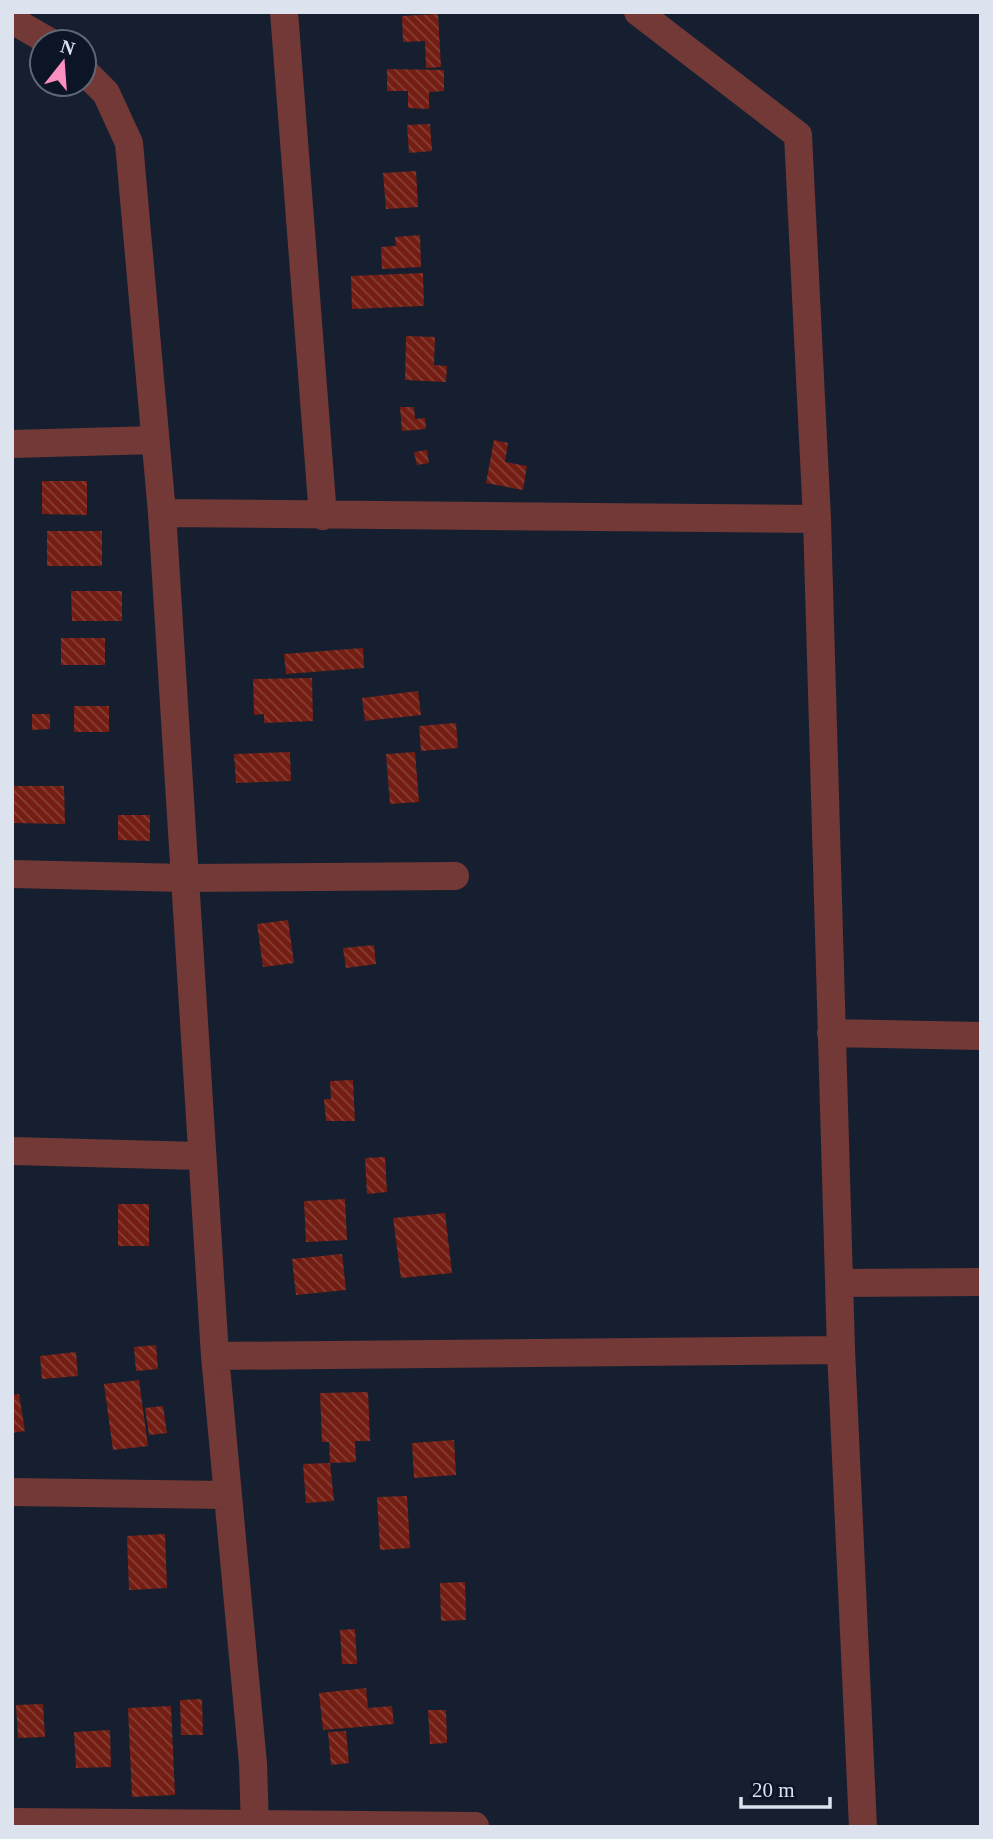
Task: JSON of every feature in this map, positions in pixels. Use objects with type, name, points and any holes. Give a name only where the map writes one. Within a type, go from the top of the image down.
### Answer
[{"type":"street","points":[[284,12],[323,516]]},
{"type":"street","points":[[638,12],[798,135],[817,519],[842,1350],[863,1827]]},
{"type":"street","points":[[12,20],[28,29]]},
{"type":"street","points":[[98,85],[106,93],[129,143],[162,513],[200,1156],[226,1495],[253,1764],[255,1824]]},
{"type":"street","points":[[12,444],[155,440]]},
{"type":"street","points":[[162,513],[817,519]]},
{"type":"street","points":[[12,874],[185,878],[454,876]]},
{"type":"street","points":[[831,1033],[981,1036]]},
{"type":"street","points":[[12,1151],[200,1156]]},
{"type":"street","points":[[841,1283],[981,1282]]},
{"type":"street","points":[[215,1356],[842,1350]]},
{"type":"street","points":[[12,1492],[226,1495]]},
{"type":"street","points":[[12,1822],[475,1826]]},
{"type":"building","points":[[438,14],[441,67],[426,68],[425,41],[403,42],[402,16]]},
{"type":"building","points":[[387,69],[444,70],[444,91],[429,92],[429,109],[408,108],[408,91],[387,91]]},
{"type":"building","points":[[430,124],[432,151],[409,153],[407,125]]},
{"type":"building","points":[[416,171],[418,207],[386,209],[383,173]]},
{"type":"building","points":[[420,235],[421,267],[382,269],[381,247],[396,246],[395,237]]},
{"type":"building","points":[[423,273],[424,306],[352,309],[351,276]]},
{"type":"building","points":[[406,336],[435,337],[434,365],[447,366],[446,382],[405,380]]},
{"type":"building","points":[[400,407],[414,407],[415,419],[425,418],[426,429],[402,431]]},
{"type":"building","points":[[494,440],[508,443],[505,462],[527,466],[523,490],[486,483]]},
{"type":"building","points":[[427,450],[429,463],[417,465],[414,452]]},
{"type":"building","points":[[42,481],[87,481],[87,515],[42,514]]},
{"type":"building","points":[[47,531],[102,531],[102,566],[47,566]]},
{"type":"building","points":[[71,591],[122,591],[122,621],[72,621]]},
{"type":"building","points":[[61,638],[105,638],[105,665],[61,665]]},
{"type":"building","points":[[363,648],[364,668],[286,674],[284,654]]},
{"type":"building","points":[[312,678],[313,721],[264,723],[264,714],[254,715],[253,679]]},
{"type":"building","points":[[418,691],[421,715],[365,721],[362,698]]},
{"type":"building","points":[[74,706],[109,706],[109,732],[74,732]]},
{"type":"building","points":[[32,714],[50,714],[50,729],[32,730]]},
{"type":"building","points":[[456,723],[458,748],[421,751],[419,726]]},
{"type":"building","points":[[290,752],[291,781],[236,783],[234,754]]},
{"type":"building","points":[[415,752],[419,802],[390,804],[386,754]]},
{"type":"building","points":[[13,786],[64,786],[65,824],[13,823]]},
{"type":"building","points":[[118,815],[150,815],[150,841],[118,840]]},
{"type":"building","points":[[288,920],[294,963],[263,967],[257,924]]},
{"type":"building","points":[[374,945],[376,964],[346,968],[343,948]]},
{"type":"building","points":[[353,1080],[355,1121],[326,1121],[324,1099],[331,1099],[330,1081]]},
{"type":"building","points":[[385,1157],[387,1192],[367,1194],[365,1158]]},
{"type":"building","points":[[345,1199],[347,1240],[306,1242],[304,1201]]},
{"type":"building","points":[[118,1204],[149,1204],[149,1246],[118,1246]]},
{"type":"building","points":[[445,1213],[452,1273],[401,1278],[393,1218]]},
{"type":"building","points":[[342,1254],[346,1290],[296,1295],[292,1259]]},
{"type":"building","points":[[156,1345],[158,1369],[136,1371],[134,1347]]},
{"type":"building","points":[[76,1352],[78,1376],[42,1379],[40,1356]]},
{"type":"building","points":[[139,1380],[148,1446],[113,1450],[104,1384]]},
{"type":"building","points":[[368,1392],[370,1441],[355,1441],[356,1462],[330,1463],[329,1442],[322,1442],[320,1393]]},
{"type":"building","points":[[19,1394],[25,1431],[12,1433],[12,1395]]},
{"type":"building","points":[[163,1406],[167,1433],[149,1435],[145,1408]]},
{"type":"building","points":[[454,1440],[456,1475],[414,1478],[412,1443]]},
{"type":"building","points":[[330,1463],[334,1501],[306,1503],[303,1464]]},
{"type":"building","points":[[407,1496],[410,1548],[380,1550],[377,1497]]},
{"type":"building","points":[[165,1534],[167,1588],[129,1590],[127,1536]]},
{"type":"building","points":[[465,1582],[466,1620],[441,1621],[440,1583]]},
{"type":"building","points":[[355,1629],[357,1664],[342,1664],[340,1630]]},
{"type":"building","points":[[366,1688],[368,1708],[392,1706],[394,1724],[323,1730],[319,1693]]},
{"type":"building","points":[[202,1699],[203,1735],[181,1735],[180,1700]]},
{"type":"building","points":[[43,1704],[45,1737],[18,1738],[16,1705]]},
{"type":"building","points":[[171,1706],[175,1795],[132,1797],[128,1708]]},
{"type":"building","points":[[428,1710],[446,1710],[447,1743],[430,1744]]},
{"type":"building","points":[[110,1730],[111,1767],[76,1768],[74,1732]]},
{"type":"building","points":[[346,1731],[349,1763],[331,1765],[328,1732]]}]
